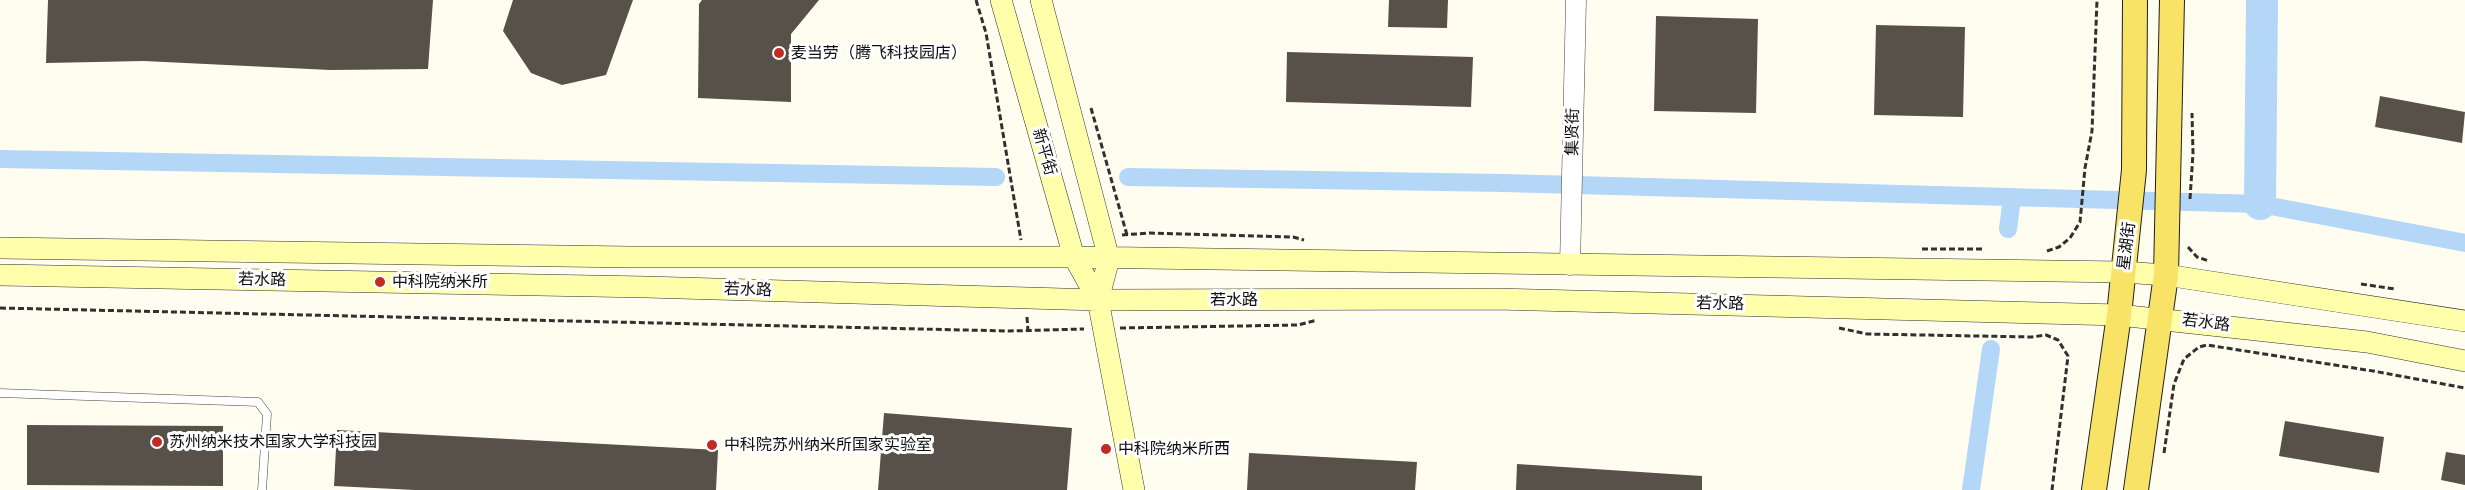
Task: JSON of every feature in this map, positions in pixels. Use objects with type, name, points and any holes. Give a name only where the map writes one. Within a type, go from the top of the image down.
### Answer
[{"type":"main road","name":"新平街","points":[[1001,0],[1074,257],[1098,300],[1134,490]]},
{"type":"main road","name":"新平街","points":[[1041,0],[1109,259],[1098,300]]},
{"type":"main road","name":"星湖街","points":[[2094,490],[2119,315],[2134,170],[2135,0]]},
{"type":"main road","points":[[2136,490],[2166,274],[2177,241],[2169,164],[2172,0]]},
{"type":"main road","name":"若水路","points":[[0,248],[630,257],[1074,257],[2123,272],[2166,274],[2465,321]]},
{"type":"main road","name":"若水路","points":[[0,276],[646,287],[1098,300],[1496,298],[2119,315],[2159,317],[2367,342],[2465,361]]},
{"type":"street","name":"集贤街","points":[[1570,265],[1576,0]]},
{"type":"lane","points":[[0,393],[258,402],[267,414],[262,490]]},
{"type":"path","points":[[976,0],[986,33],[1022,247]]},
{"type":"path","points":[[2043,252],[2065,242],[2080,222],[2085,168],[2092,130],[2097,0]]},
{"type":"path","points":[[2177,241],[2197,257],[2218,262]]},
{"type":"path","points":[[2355,283],[2400,290]]},
{"type":"path","points":[[0,308],[997,331],[1298,325],[1321,319]]},
{"type":"path","points":[[1833,327],[1868,334],[2032,337],[2046,335],[2058,340],[2068,356],[2052,490]]},
{"type":"path","points":[[2163,455],[2174,384],[2184,359],[2199,347],[2207,345],[2465,388]]},
{"type":"building","points":[[48,0],[433,0],[428,69],[330,70],[144,61],[46,63]]},
{"type":"building","points":[[513,0],[633,0],[606,75],[562,85],[531,73],[503,31]]},
{"type":"building","points":[[702,0],[819,0],[791,34],[791,102],[698,98],[699,4]]},
{"type":"building","points":[[1389,0],[1448,0],[1447,28],[1388,27]]},
{"type":"building","points":[[1656,16],[1758,19],[1756,113],[1654,111]]},
{"type":"building","points":[[1876,25],[1965,27],[1963,117],[1874,115]]},
{"type":"building","points":[[1287,52],[1473,57],[1471,107],[1286,102]]},
{"type":"building","points":[[2380,96],[2465,112],[2462,143],[2375,127]]},
{"type":"building","points":[[884,413],[1072,428],[1067,490],[878,490]]},
{"type":"building","points":[[2285,421],[2384,437],[2379,473],[2279,456]]},
{"type":"building","points":[[27,425],[223,426],[223,486],[27,485]]},
{"type":"building","points":[[337,430],[718,450],[716,490],[415,490],[334,486]]},
{"type":"building","points":[[2446,452],[2465,455],[2465,485],[2441,480]]},
{"type":"building","points":[[1249,453],[1417,462],[1415,490],[1247,490]]},
{"type":"building","points":[[1517,464],[1702,476],[1702,490],[1516,490]]},
{"type":"waterway","points":[[2260,204],[2262,0]]},
{"type":"waterway","points":[[0,159],[996,177]]},
{"type":"waterway","points":[[1128,177],[1504,183],[2260,204],[2465,243]]},
{"type":"waterway","points":[[2008,229],[2012,198]]},
{"type":"waterway","points":[[1971,490],[1991,349]]},
{"type":"place","name":"麦当劳（腾飞科技园店）","points":[[779,53]]},
{"type":"place","name":"中科院纳米所","points":[[380,282]]},
{"type":"place","name":"苏州纳米技术国家大学科技园","points":[[157,442]]},
{"type":"place","name":"中科院苏州纳米所国家实验室","points":[[712,445]]},
{"type":"place","name":"中科院纳米所西","points":[[1106,449]]}]
